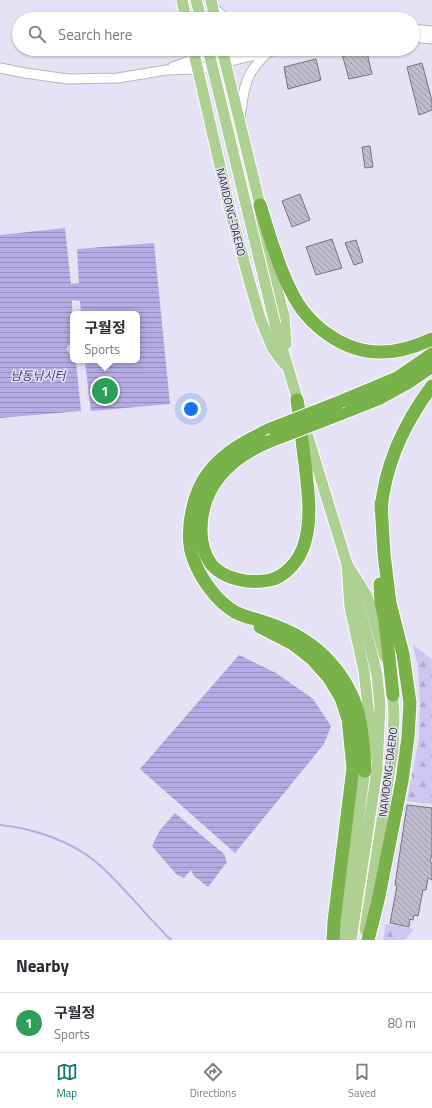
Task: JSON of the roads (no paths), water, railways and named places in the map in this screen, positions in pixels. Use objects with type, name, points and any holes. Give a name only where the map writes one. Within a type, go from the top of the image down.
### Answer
[{"type":"highway","points":[[260,205],[291,292],[309,318],[325,332],[345,345],[363,350],[382,352],[403,350],[432,339]]},
{"type":"highway","points":[[333,940],[334,921],[364,738],[361,721],[346,684],[330,662],[308,641],[281,627],[236,613],[226,606],[213,593],[192,555],[190,533],[191,513],[197,492],[208,472],[225,456],[244,442],[273,428],[397,378],[432,354]]},
{"type":"highway","points":[[297,400],[309,499],[307,529],[303,548],[297,561],[285,573],[271,580],[239,580],[224,574],[212,564],[204,552],[201,538],[201,519],[205,502],[222,472],[251,449],[268,442],[340,414],[378,399],[409,382],[432,366]]},
{"type":"highway","points":[[394,695],[385,620],[381,602],[378,536],[382,503],[393,456],[406,426],[432,386]]},
{"type":"highway","points":[[368,940],[378,902],[402,781],[408,737],[410,703],[403,654],[390,603],[384,554],[382,503]]},
{"type":"main road","points":[[182,0],[185,12]]},
{"type":"main road","points":[[196,0],[199,12]]},
{"type":"main road","name":"NAMDONG-DAERO","points":[[210,56],[275,324],[347,564],[350,607],[364,671],[369,716],[368,744],[359,770],[343,940]]},
{"type":"main road","name":"NAMDONG-DAERO","points":[[224,56],[240,118],[260,205],[262,232],[284,316],[288,368]]},
{"type":"main road","name":"NAMDONG-DAERO","points":[[195,59],[231,214],[260,318],[273,349],[288,368]]},
{"type":"main road","points":[[347,564],[377,675],[380,705],[377,770],[351,940]]},
{"type":"main road","name":"NAMDONG-DAERO","points":[[347,564],[367,596],[380,638],[394,695],[393,749],[363,940]]},
{"type":"street","points":[[212,4],[219,12]]},
{"type":"street","points":[[420,30],[432,31]]},
{"type":"street","points":[[420,37],[432,38]]},
{"type":"street","points":[[0,68],[68,79],[118,78],[166,70],[195,59],[212,56]]},
{"type":"street","points":[[240,118],[245,88],[250,75],[264,56]]},
{"type":"water","name":"남동낚시터","points":[[65,228],[71,284],[79,283],[77,249],[154,243],[170,404],[91,411],[85,363],[140,363],[140,311],[81,311],[80,301],[72,300],[72,311],[70,311],[70,343],[66,349],[70,354],[70,363],[76,363],[81,411],[0,418],[0,235]]},
{"type":"water","points":[[239,655],[276,673],[313,699],[331,726],[324,744],[235,853],[140,769]]},
{"type":"water","points":[[175,813],[224,854],[227,862],[208,887],[194,876],[191,870],[184,878],[177,875],[152,846],[160,830]]},
{"type":"waterway","points":[[0,825],[38,832],[63,842],[86,855],[106,871],[171,940]]},
{"type":"place","name":"구월정","points":[[105,391]]}]
